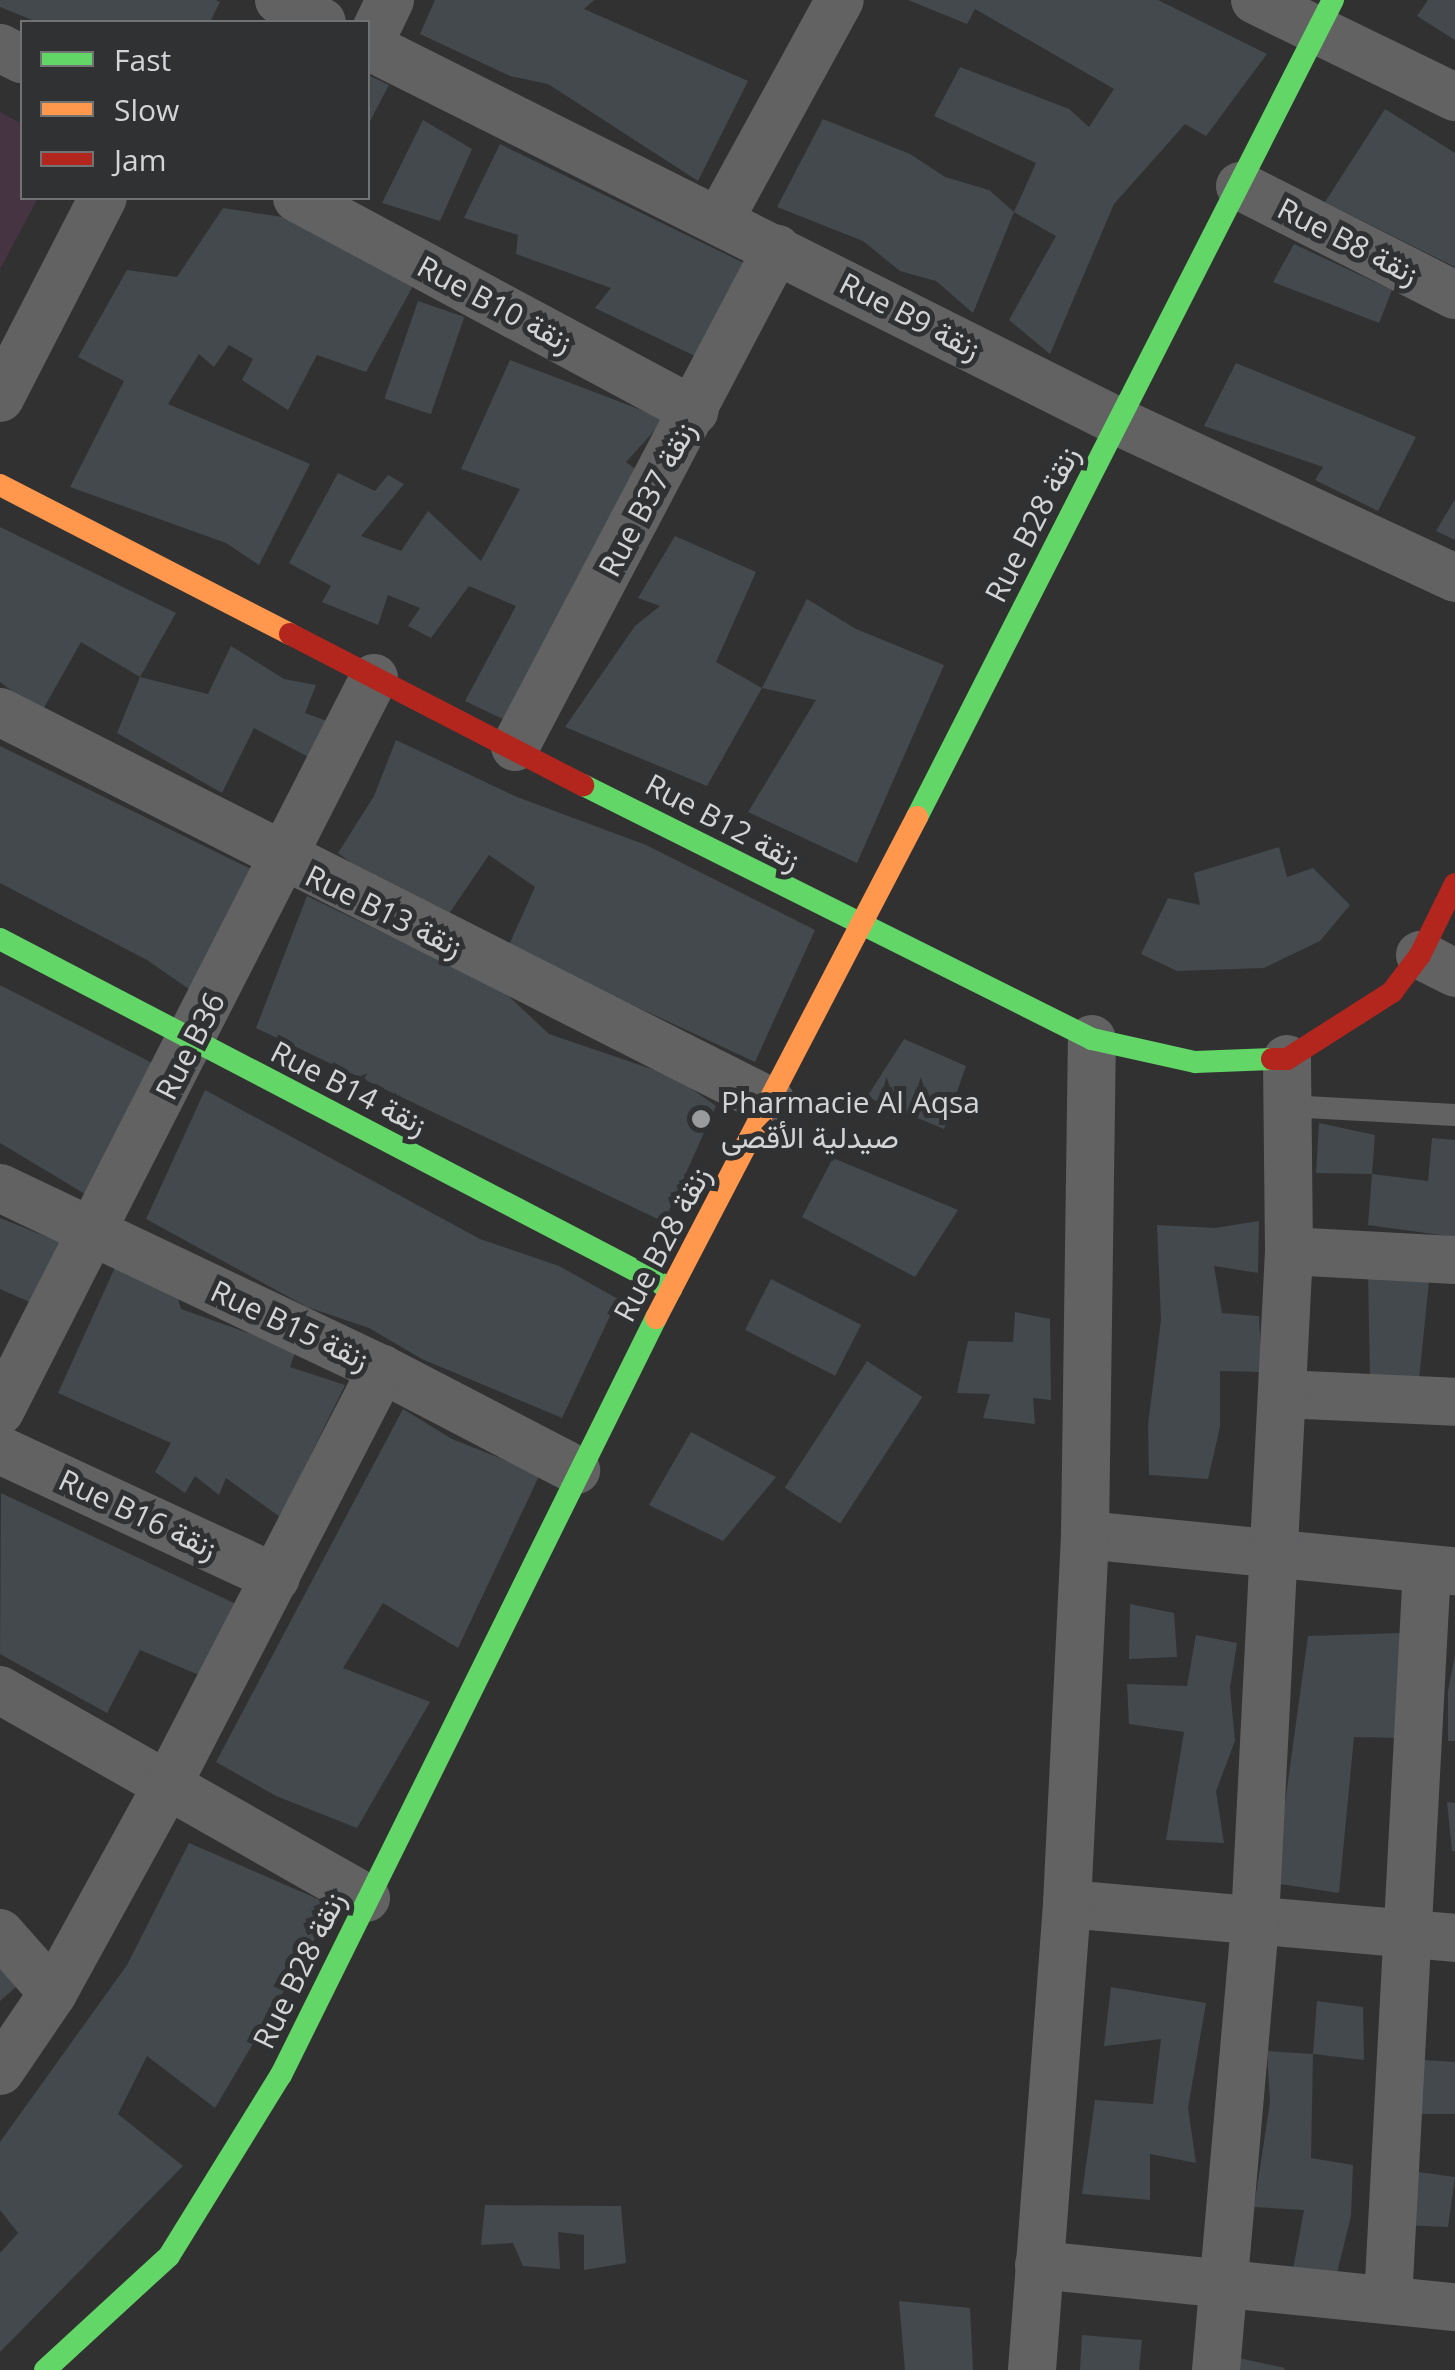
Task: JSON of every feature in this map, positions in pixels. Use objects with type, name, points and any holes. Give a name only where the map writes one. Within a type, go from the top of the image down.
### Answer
[{"type":"street","points":[[279,0],[318,20]]},
{"type":"street","points":[[370,42],[390,0]]},
{"type":"street","points":[[721,218],[840,0]]},
{"type":"street","points":[[1255,0],[1325,16],[1455,97]]},
{"type":"street","name":"Rue B28 زنقة","points":[[45,2370],[170,2256],[281,2075],[576,1470],[862,928],[1325,16]]},
{"type":"street","name":"Rue B9 زنقة","points":[[370,47],[721,218],[1117,421],[1455,578]]},
{"type":"street","name":"Rue B8 زنقة","points":[[1240,186],[1455,296]]},
{"type":"street","points":[[0,398],[102,200]]},
{"type":"street","name":"Rue B10 زنقة","points":[[301,200],[694,411]]},
{"type":"street","name":"Rue B37 زنقة","points":[[515,747],[777,249]]},
{"type":"street","name":"Rue B12 زنقة","points":[[0,485],[862,928],[1092,1038],[1288,1082]]},
{"type":"street","name":"Rue B36","points":[[0,1411],[194,1041],[374,678]]},
{"type":"street","name":"Rue B13 زنقة","points":[[0,712],[284,861],[772,1102]]},
{"type":"street","points":[[1216,2370],[1255,1920],[1290,1251],[1288,1082],[1392,992],[1438,964],[1455,884]]},
{"type":"street","name":"Rue B14 زنقة","points":[[0,939],[672,1289]]},
{"type":"street","points":[[1032,2370],[1068,1904],[1085,1535],[1092,1038]]},
{"type":"street","name":"Rue B15 زنقة","points":[[0,1188],[382,1369],[576,1470]]},
{"type":"street","points":[[1290,1251],[1455,1260]]},
{"type":"street","points":[[0,2072],[53,1993],[169,1782],[382,1369]]},
{"type":"street","points":[[1282,1394],[1455,1402]]},
{"type":"street","name":"Rue B16 زنقة","points":[[0,1450],[276,1578]]},
{"type":"street","points":[[1085,1535],[1441,1570],[1433,1936],[1388,2300]]},
{"type":"street","points":[[0,1690],[169,1782],[366,1898]]},
{"type":"street","points":[[1068,1904],[1433,1936]]},
{"type":"street","points":[[0,1932],[53,1993]]},
{"type":"street","points":[[1038,2265],[1455,2307]]},
{"type":"lane","points":[[1288,1082],[1455,1116]]},
{"type":"shaded area","points":[[0,112],[20,123],[20,200],[37,200],[0,269]]},
{"type":"building","points":[[0,0],[220,2],[211,20],[32,20],[0,7]]},
{"type":"building","points":[[435,0],[594,0],[584,9],[748,81],[698,181],[548,84],[510,76],[420,34]]},
{"type":"building","points":[[908,0],[1158,0],[1267,54],[1206,136],[1185,124],[1114,204],[1050,354],[1009,320],[1056,236],[1014,212],[1036,163],[934,116],[960,67],[1069,109],[1089,127],[1114,89],[975,9],[967,24]]},
{"type":"building","points":[[1428,0],[1455,0],[1455,40],[1417,16]]},
{"type":"building","points":[[370,76],[389,85],[370,121]]},
{"type":"building","points":[[1385,109],[1455,153],[1455,267],[1325,202]]},
{"type":"building","points":[[823,119],[910,154],[945,177],[989,190],[1014,212],[973,313],[936,281],[900,271],[863,241],[777,207]]},
{"type":"building","points":[[423,120],[472,149],[440,221],[382,203]]},
{"type":"building","points":[[500,144],[748,265],[699,358],[595,308],[611,288],[516,254],[518,235],[464,218]]},
{"type":"building","points":[[223,208],[283,217],[414,284],[366,372],[317,355],[288,410],[242,380],[253,359],[229,345],[214,367],[199,354],[168,404],[310,464],[259,565],[226,543],[70,487],[124,381],[78,357],[127,270],[177,277]]},
{"type":"building","points":[[1294,244],[1392,290],[1379,323],[1273,282]]},
{"type":"building","points":[[418,301],[464,317],[431,414],[384,398]]},
{"type":"building","points":[[510,360],[665,419],[626,462],[648,479],[513,724],[465,701],[516,606],[469,586],[431,638],[408,626],[420,608],[388,595],[378,625],[322,602],[331,586],[289,563],[338,473],[375,491],[388,475],[404,484],[361,536],[401,551],[428,511],[481,561],[520,489],[461,469]]},
{"type":"building","points":[[1236,363],[1416,437],[1378,511],[1315,480],[1323,467],[1204,426]]},
{"type":"building","points":[[1455,499],[1455,540],[1436,531]]},
{"type":"building","points":[[0,527],[176,613],[140,677],[81,642],[41,713],[0,682]]},
{"type":"building","points":[[675,536],[756,572],[716,662],[762,688],[707,786],[565,727],[635,626],[660,606],[638,598]]},
{"type":"building","points":[[807,599],[856,629],[944,665],[857,863],[748,812],[816,700],[762,688]]},
{"type":"building","points":[[231,646],[284,679],[316,685],[305,713],[346,728],[325,766],[254,728],[222,793],[117,733],[140,677],[208,694]]},
{"type":"building","points":[[396,740],[517,797],[646,845],[815,930],[755,1062],[508,947],[535,887],[489,855],[446,918],[389,891],[338,853],[374,796]]},
{"type":"building","points":[[0,746],[261,874],[196,994],[147,960],[0,883]]},
{"type":"building","points":[[1279,847],[1287,877],[1313,868],[1350,905],[1320,941],[1264,968],[1177,971],[1141,954],[1168,898],[1200,905],[1194,873]]},
{"type":"building","points":[[307,896],[502,990],[549,1034],[675,1077],[716,1106],[664,1222],[256,1028]]},
{"type":"building","points":[[0,985],[162,1068],[90,1197],[0,1143]]},
{"type":"building","points":[[904,1039],[966,1066],[944,1129],[867,1097]]},
{"type":"building","points":[[205,1090],[480,1239],[559,1266],[618,1299],[562,1418],[422,1359],[369,1328],[307,1307],[146,1219]]},
{"type":"building","points":[[1319,1123],[1375,1135],[1372,1174],[1316,1173]]},
{"type":"building","points":[[1432,1138],[1455,1140],[1455,1237],[1368,1225],[1372,1174],[1428,1181]]},
{"type":"building","points":[[833,1158],[958,1210],[915,1277],[802,1217]]},
{"type":"building","points":[[0,1218],[72,1247],[43,1308],[0,1289]]},
{"type":"building","points":[[1259,1221],[1258,1273],[1214,1266],[1222,1313],[1259,1316],[1262,1372],[1220,1371],[1220,1427],[1208,1479],[1149,1475],[1148,1425],[1161,1320],[1157,1225],[1215,1228]]},
{"type":"building","points":[[117,1263],[177,1295],[181,1309],[296,1350],[290,1367],[345,1385],[280,1517],[226,1478],[219,1495],[195,1476],[185,1493],[155,1472],[171,1443],[58,1393]]},
{"type":"building","points":[[1368,1274],[1429,1281],[1419,1380],[1370,1377]]},
{"type":"building","points":[[771,1279],[861,1325],[835,1376],[745,1330]]},
{"type":"building","points":[[1015,1312],[1050,1319],[1051,1400],[1033,1398],[1035,1424],[983,1418],[990,1394],[957,1393],[968,1341],[1013,1342]]},
{"type":"building","points":[[867,1361],[922,1397],[840,1524],[785,1488]]},
{"type":"building","points":[[403,1409],[452,1439],[540,1474],[458,1648],[383,1603],[343,1668],[430,1702],[357,1828],[276,1796],[216,1762]]},
{"type":"building","points":[[691,1432],[776,1477],[723,1541],[649,1505]]},
{"type":"building","points":[[1,1493],[236,1604],[206,1678],[140,1650],[107,1713],[0,1654]]},
{"type":"building","points":[[1130,1604],[1174,1613],[1177,1657],[1129,1659]]},
{"type":"building","points":[[1402,1633],[1398,1738],[1354,1737],[1339,1893],[1274,1883],[1308,1636]]},
{"type":"building","points":[[1196,1635],[1237,1643],[1230,1688],[1235,1741],[1216,1791],[1224,1843],[1166,1840],[1184,1732],[1129,1724],[1127,1684],[1187,1686]]},
{"type":"building","points":[[1455,1655],[1455,1741],[1448,1741],[1448,1691]]},
{"type":"building","points":[[1447,1802],[1455,1803],[1455,1851],[1452,1851]]},
{"type":"building","points":[[189,1843],[334,1906],[215,2108],[147,2056],[118,2114],[183,2166],[0,2352],[0,2253],[18,2233],[0,2210],[0,2142],[127,1965]]},
{"type":"building","points":[[0,1956],[25,1979],[0,2001]]},
{"type":"building","points":[[1111,1987],[1206,2003],[1188,2108],[1196,2163],[1150,2154],[1150,2200],[1082,2194],[1095,2100],[1153,2104],[1161,2039],[1104,2046]]},
{"type":"building","points":[[1317,2001],[1363,2007],[1364,2060],[1313,2054]]},
{"type":"building","points":[[1267,2051],[1313,2054],[1311,2158],[1353,2165],[1351,2216],[1337,2273],[1292,2275],[1304,2210],[1254,2207],[1270,2102]]},
{"type":"building","points":[[1424,2060],[1455,2062],[1455,2114],[1416,2114]]},
{"type":"building","points":[[1404,2170],[1455,2177],[1448,2227],[1401,2225]]},
{"type":"building","points":[[485,2205],[621,2206],[626,2263],[584,2270],[584,2235],[558,2232],[560,2269],[523,2266],[513,2243],[481,2245]]},
{"type":"building","points":[[899,2301],[970,2308],[973,2370],[905,2370]]},
{"type":"building","points":[[1082,2335],[1142,2340],[1139,2370],[1080,2370]]},
{"type":"building","points":[[1230,2356],[1285,2368],[1229,2370]]},
{"type":"traffic: fast","points":[[917,817],[1333,0]]},
{"type":"traffic: fast","points":[[583,785],[1092,1039],[1195,1062],[1272,1059]]},
{"type":"traffic: fast","points":[[0,939],[671,1289]]},
{"type":"traffic: fast","points":[[45,2370],[169,2256],[281,2075],[656,1318]]},
{"type":"traffic: slow","points":[[0,485],[290,634]]},
{"type":"traffic: slow","points":[[656,1318],[917,817]]},
{"type":"traffic: jam","points":[[290,634],[583,785]]},
{"type":"traffic: jam","points":[[1272,1059],[1287,1059],[1392,992],[1420,955],[1455,884]]},
{"type":"place","name":"Pharmacie Al Aqsa صيدلية الأقصى","points":[[701,1119]]}]
